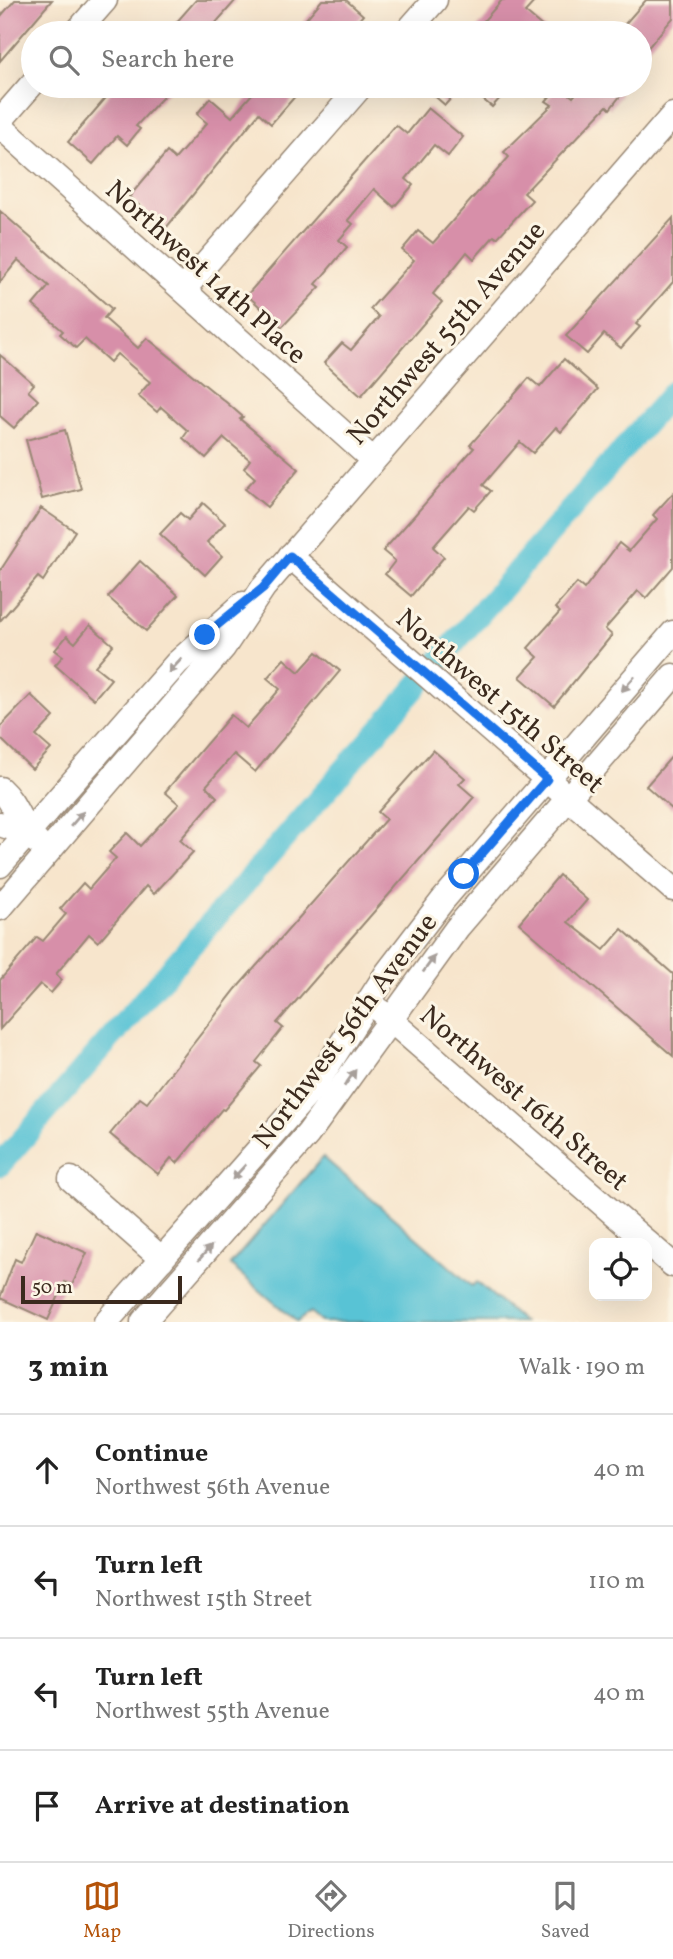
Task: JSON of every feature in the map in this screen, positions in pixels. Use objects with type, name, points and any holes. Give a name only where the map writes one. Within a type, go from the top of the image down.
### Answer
[{"type":"street","points":[[87,21],[105,0]]},
{"type":"street","points":[[417,21],[435,0]]},
{"type":"street","points":[[0,121],[21,97]]},
{"type":"street","points":[[184,289],[351,98]]},
{"type":"street","name":"Northwest 55th Avenue","points":[[0,908],[223,648],[263,588],[290,556],[673,115]]},
{"type":"street","name":"Northwest 14th Place","points":[[0,127],[373,460]]},
{"type":"street","name":"Northwest 15th Street","points":[[290,556],[673,889]]},
{"type":"street","name":"Northwest 55th Avenue","points":[[0,865],[177,663],[263,588]]},
{"type":"street","name":"Northwest 56th Avenue","points":[[106,1322],[314,1087],[387,973],[443,900],[673,633]]},
{"type":"street","name":"Northwest 56th Avenue","points":[[143,1322],[308,1134],[457,928],[673,677]]},
{"type":"street","points":[[0,789],[12,799],[27,834]]},
{"type":"street","points":[[0,824],[27,834],[48,853]]},
{"type":"street","name":"Northwest 16th Street","points":[[369,1002],[673,1265]]},
{"type":"street","points":[[71,1179],[162,1259]]},
{"type":"water","points":[[323,1157],[472,1286],[477,1282],[523,1322],[322,1322],[310,1312],[297,1322],[230,1265]]},
{"type":"building","points":[[15,0],[52,0],[34,21],[21,21],[21,36],[0,61],[0,17]]},
{"type":"building","points":[[196,0],[236,0],[218,21],[178,21]]},
{"type":"building","points":[[322,0],[346,0],[363,15],[358,21],[304,21]]},
{"type":"building","points":[[502,0],[536,0],[525,12],[536,21],[484,21]]},
{"type":"building","points":[[646,0],[673,0],[673,18],[652,43],[652,21],[628,21]]},
{"type":"building","points":[[106,98],[162,98],[136,126],[140,129],[127,145],[117,136],[93,164],[68,142]]},
{"type":"building","points":[[210,98],[232,117],[249,98],[294,98],[271,124],[259,113],[166,228],[129,197],[167,152],[175,159],[207,123],[197,114]]},
{"type":"building","points":[[437,98],[451,98],[445,105]]},
{"type":"building","points":[[481,98],[500,98],[492,107]]},
{"type":"building","points":[[549,98],[619,98],[610,109],[607,106],[524,193],[532,200],[497,238],[494,236],[474,259],[467,252],[433,294],[442,302],[361,396],[324,363],[342,343],[351,350],[379,317],[370,309],[414,260],[402,250],[418,231],[433,243],[509,157],[504,152],[552,105],[546,101]]},
{"type":"building","points":[[428,108],[463,137],[448,156],[434,145],[406,179],[413,185],[394,207],[374,189],[348,220],[353,224],[339,240],[347,247],[316,284],[320,287],[282,327],[247,295],[396,125],[407,134]]},
{"type":"building","points":[[0,211],[112,309],[104,318],[138,348],[147,338],[227,403],[243,417],[240,419],[299,469],[267,507],[245,489],[255,478],[244,468],[250,460],[224,438],[206,458],[183,438],[188,431],[161,407],[157,412],[138,396],[150,382],[117,354],[110,362],[85,339],[76,348],[60,334],[63,331],[33,305],[49,286],[18,260],[0,282]]},
{"type":"building","points":[[673,218],[673,282],[636,324],[640,327],[621,348],[604,334],[587,354],[566,336]]},
{"type":"building","points":[[0,355],[34,384],[28,391],[38,400],[14,428],[0,416]]},
{"type":"building","points":[[564,359],[598,389],[561,432],[556,427],[533,453],[520,442],[483,485],[491,491],[474,510],[469,506],[433,547],[444,557],[411,596],[385,574],[395,561],[383,551],[474,448],[470,445],[529,378],[540,387]]},
{"type":"building","points":[[65,430],[81,489],[42,499],[26,440]]},
{"type":"building","points":[[673,493],[673,567],[646,598],[638,591],[605,629],[612,635],[554,706],[520,677],[538,657],[528,648],[560,612],[555,608],[577,583],[584,589],[619,543],[629,551],[657,519],[653,515]]},
{"type":"building","points":[[203,503],[225,523],[207,542],[222,556],[205,575],[160,534],[180,513],[188,520]]},
{"type":"building","points":[[41,508],[75,531],[43,581],[38,577],[0,621],[0,571]]},
{"type":"building","points":[[140,561],[178,595],[146,631],[108,597]]},
{"type":"building","points":[[90,625],[113,645],[95,666],[111,679],[94,699],[55,665],[63,656],[55,650],[67,636],[75,643]]},
{"type":"building","points":[[317,652],[340,671],[255,772],[234,754],[206,786],[217,797],[180,840],[193,852],[154,894],[146,886],[98,942],[89,934],[56,974],[62,980],[51,993],[40,984],[0,1029],[0,980],[37,937],[43,941],[66,914],[60,909],[83,883],[89,889],[116,858],[109,852],[127,833],[140,846],[179,804],[165,792],[231,715],[246,728],[280,689],[267,678],[284,659],[299,672]]},
{"type":"building","points":[[31,695],[54,717],[36,736],[51,749],[32,769],[0,738],[0,727]]},
{"type":"building","points":[[433,750],[465,778],[459,784],[474,797],[277,1023],[283,1028],[256,1062],[261,1066],[177,1163],[171,1158],[158,1174],[110,1134],[140,1098],[147,1103],[236,989],[386,819],[378,812]]},
{"type":"building","points":[[673,755],[673,810],[646,786]]},
{"type":"building","points":[[559,875],[587,900],[568,922],[604,950],[622,929],[673,974],[673,1056],[519,923]]},
{"type":"building","points":[[36,1230],[87,1253],[72,1285],[65,1282],[48,1320],[0,1298],[15,1259],[21,1262]]},
{"type":"waterway","points":[[0,1165],[673,392]]},
{"type":"route","points":[[205,635],[263,588],[290,556],[547,779],[464,874]]}]
